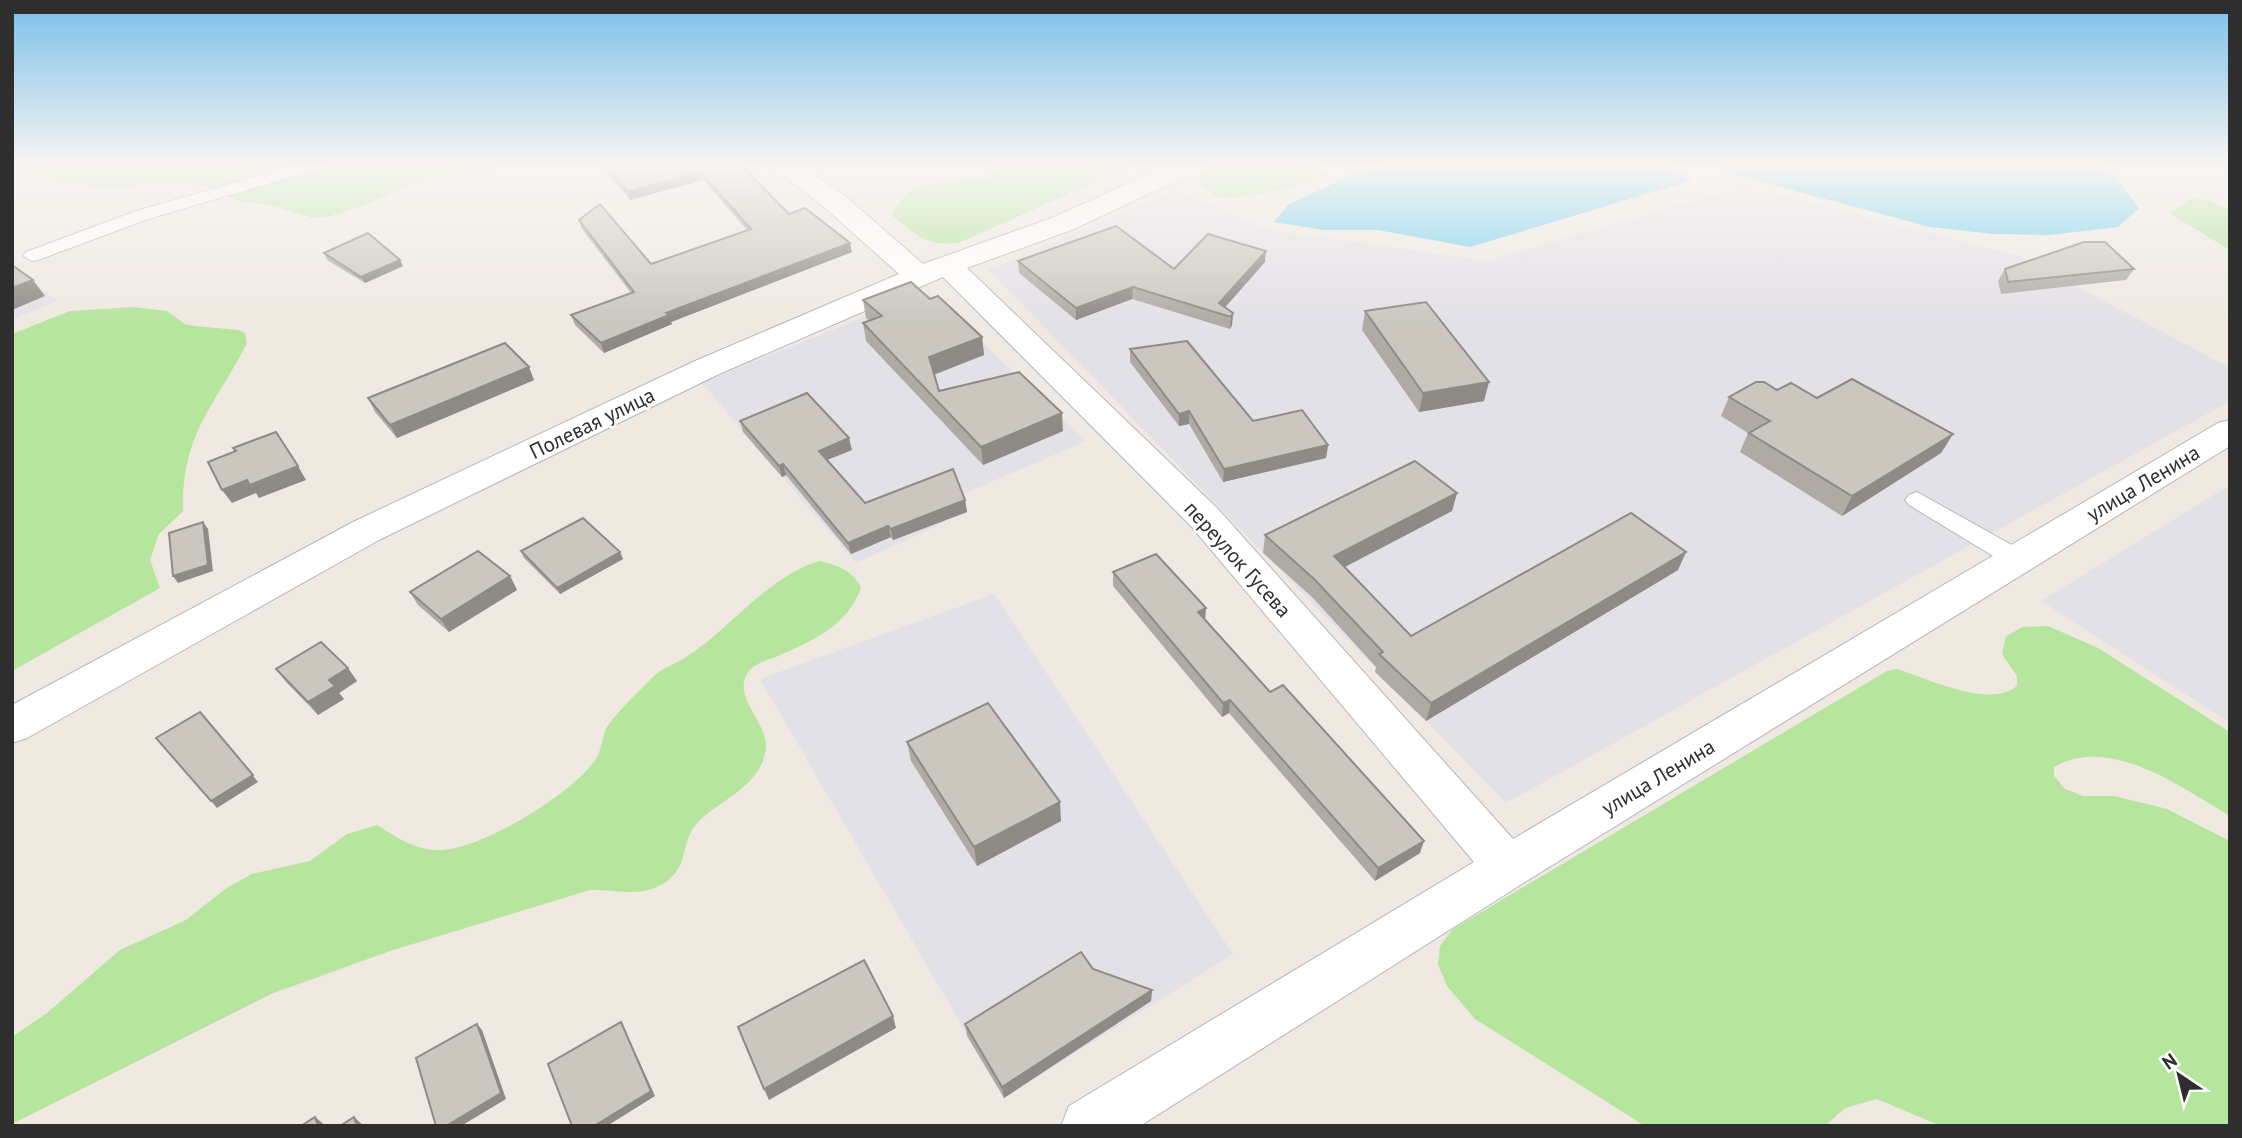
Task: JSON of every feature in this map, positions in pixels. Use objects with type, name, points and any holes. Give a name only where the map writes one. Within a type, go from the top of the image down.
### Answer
[{"type":"street","name":"переулок Гусева","points":[[857,217],[934,272],[1204,517],[1508,867]]},
{"type":"street","name":"Полевая улица","points":[[12,726],[366,531],[706,368],[934,272],[1077,217]]},
{"type":"street","name":"улица Ленина","points":[[1089,1126],[1508,867],[2230,431]]},
{"type":"lane","points":[[32,256],[136,217]]},
{"type":"lane","points":[[1917,500],[2017,559]]},
{"type":"shaded area","points":[[1111,217],[1241,217],[1273,230],[1486,261],[1637,217],[1867,217],[2020,256],[2230,368],[2230,401],[1506,803],[989,270]]},
{"type":"shaded area","points":[[12,268],[58,301],[12,319]]},
{"type":"shaded area","points":[[928,291],[1086,441],[956,497],[967,512],[856,563],[702,383]]},
{"type":"shaded area","points":[[2230,485],[2230,723],[2041,601]]},
{"type":"shaded area","points":[[994,594],[1233,954],[1004,1098],[760,679]]},
{"type":"green space","points":[[894,217],[1017,217],[961,242],[939,243],[916,234]]},
{"type":"green space","points":[[2176,217],[2230,217],[2230,250]]},
{"type":"green space","points":[[134,307],[167,311],[185,324],[194,326],[239,330],[245,333],[247,343],[194,440],[184,484],[183,511],[159,534],[150,560],[160,588],[12,671],[12,334],[70,311]]},
{"type":"green space","points":[[819,561],[838,566],[858,581],[861,587],[856,600],[828,630],[803,645],[756,665],[746,676],[745,696],[764,735],[764,759],[740,790],[698,822],[688,839],[680,865],[668,880],[657,887],[640,892],[590,890],[390,951],[271,994],[12,1124],[12,1037],[47,1013],[120,950],[186,920],[225,889],[252,874],[310,861],[347,834],[377,825],[404,841],[435,850],[453,849],[499,832],[548,803],[586,771],[597,757],[605,731],[612,720],[658,673],[702,645],[782,579]]},
{"type":"green space","points":[[2048,626],[2098,648],[2230,732],[2230,816],[2168,779],[2122,761],[2098,757],[2076,758],[2054,767],[2054,776],[2065,789],[2083,796],[2114,796],[2167,809],[2230,841],[2230,1126],[1941,1126],[1877,1099],[1845,1108],[1825,1126],[1645,1126],[1475,1019],[1447,986],[1438,964],[1440,946],[1453,929],[1887,671],[1897,669],[1942,685],[1976,693],[2005,692],[2017,686],[2017,676],[2002,654],[2006,636],[2023,627]]},
{"type":"water","points":[[1278,217],[1569,217],[1470,247],[1378,230],[1323,230],[1274,222]]},
{"type":"water","points":[[1893,217],[2129,217],[2118,227],[2050,235],[1994,234],[1930,227]]},
{"type":"building","points":[[583,217],[611,217],[651,264],[751,229],[740,217],[817,217],[850,243],[666,313],[669,315],[601,343],[571,315],[634,292],[579,220]]},
{"type":"building","points":[[1116,226],[1174,269],[1208,234],[1266,251],[1219,303],[1233,313],[1231,317],[1133,287],[1076,308],[1018,261]]},
{"type":"building","points":[[368,233],[400,260],[361,277],[324,253]]},
{"type":"building","points":[[2084,242],[2105,242],[2134,269],[2008,282],[2005,269]]},
{"type":"building","points":[[12,265],[33,280],[12,288]]},
{"type":"building","points":[[911,282],[930,299],[938,296],[982,337],[929,357],[939,391],[1019,372],[1062,413],[981,447],[863,323],[882,316],[863,300]]},
{"type":"building","points":[[1426,302],[1489,382],[1423,393],[1365,311]]},
{"type":"building","points":[[1187,341],[1253,421],[1302,410],[1328,445],[1224,469],[1189,411],[1179,414],[1130,349]]},
{"type":"building","points":[[505,343],[529,367],[390,425],[368,398]]},
{"type":"building","points":[[1852,379],[1953,434],[1852,496],[1749,433],[1770,421],[1729,397],[1756,382],[1764,382],[1777,390],[1791,383],[1817,398]]},
{"type":"building","points":[[807,393],[849,438],[819,451],[865,503],[953,469],[965,500],[891,529],[888,526],[848,543],[783,464],[779,466],[740,421]]},
{"type":"building","points":[[276,432],[298,466],[250,485],[247,480],[222,490],[208,462],[236,451],[233,448]]},
{"type":"building","points":[[1415,461],[1457,493],[1334,556],[1411,636],[1631,513],[1686,552],[1431,703],[1379,654],[1383,652],[1315,580],[1265,535]]},
{"type":"building","points":[[583,518],[620,552],[557,588],[521,551]]},
{"type":"building","points":[[203,522],[208,565],[173,576],[169,533]]},
{"type":"building","points":[[478,551],[510,576],[441,619],[410,592]]},
{"type":"building","points":[[1156,554],[1206,608],[1198,612],[1270,692],[1283,685],[1424,841],[1378,868],[1230,700],[1223,703],[1113,572]]},
{"type":"building","points":[[321,642],[348,668],[329,680],[335,686],[308,702],[276,669]]},
{"type":"building","points":[[988,703],[1060,802],[974,847],[907,742]]},
{"type":"building","points":[[200,712],[253,775],[211,801],[156,738]]},
{"type":"building","points":[[1081,952],[1093,969],[1152,990],[1002,1087],[965,1024]]},
{"type":"building","points":[[864,960],[893,1016],[764,1089],[738,1027]]},
{"type":"building","points":[[621,1022],[651,1091],[594,1126],[572,1126],[548,1064]]},
{"type":"building","points":[[477,1024],[501,1093],[446,1126],[436,1126],[416,1058]]},
{"type":"building","points":[[315,1117],[318,1126],[301,1126]]},
{"type":"building","points":[[354,1117],[357,1126],[340,1126]]}]
